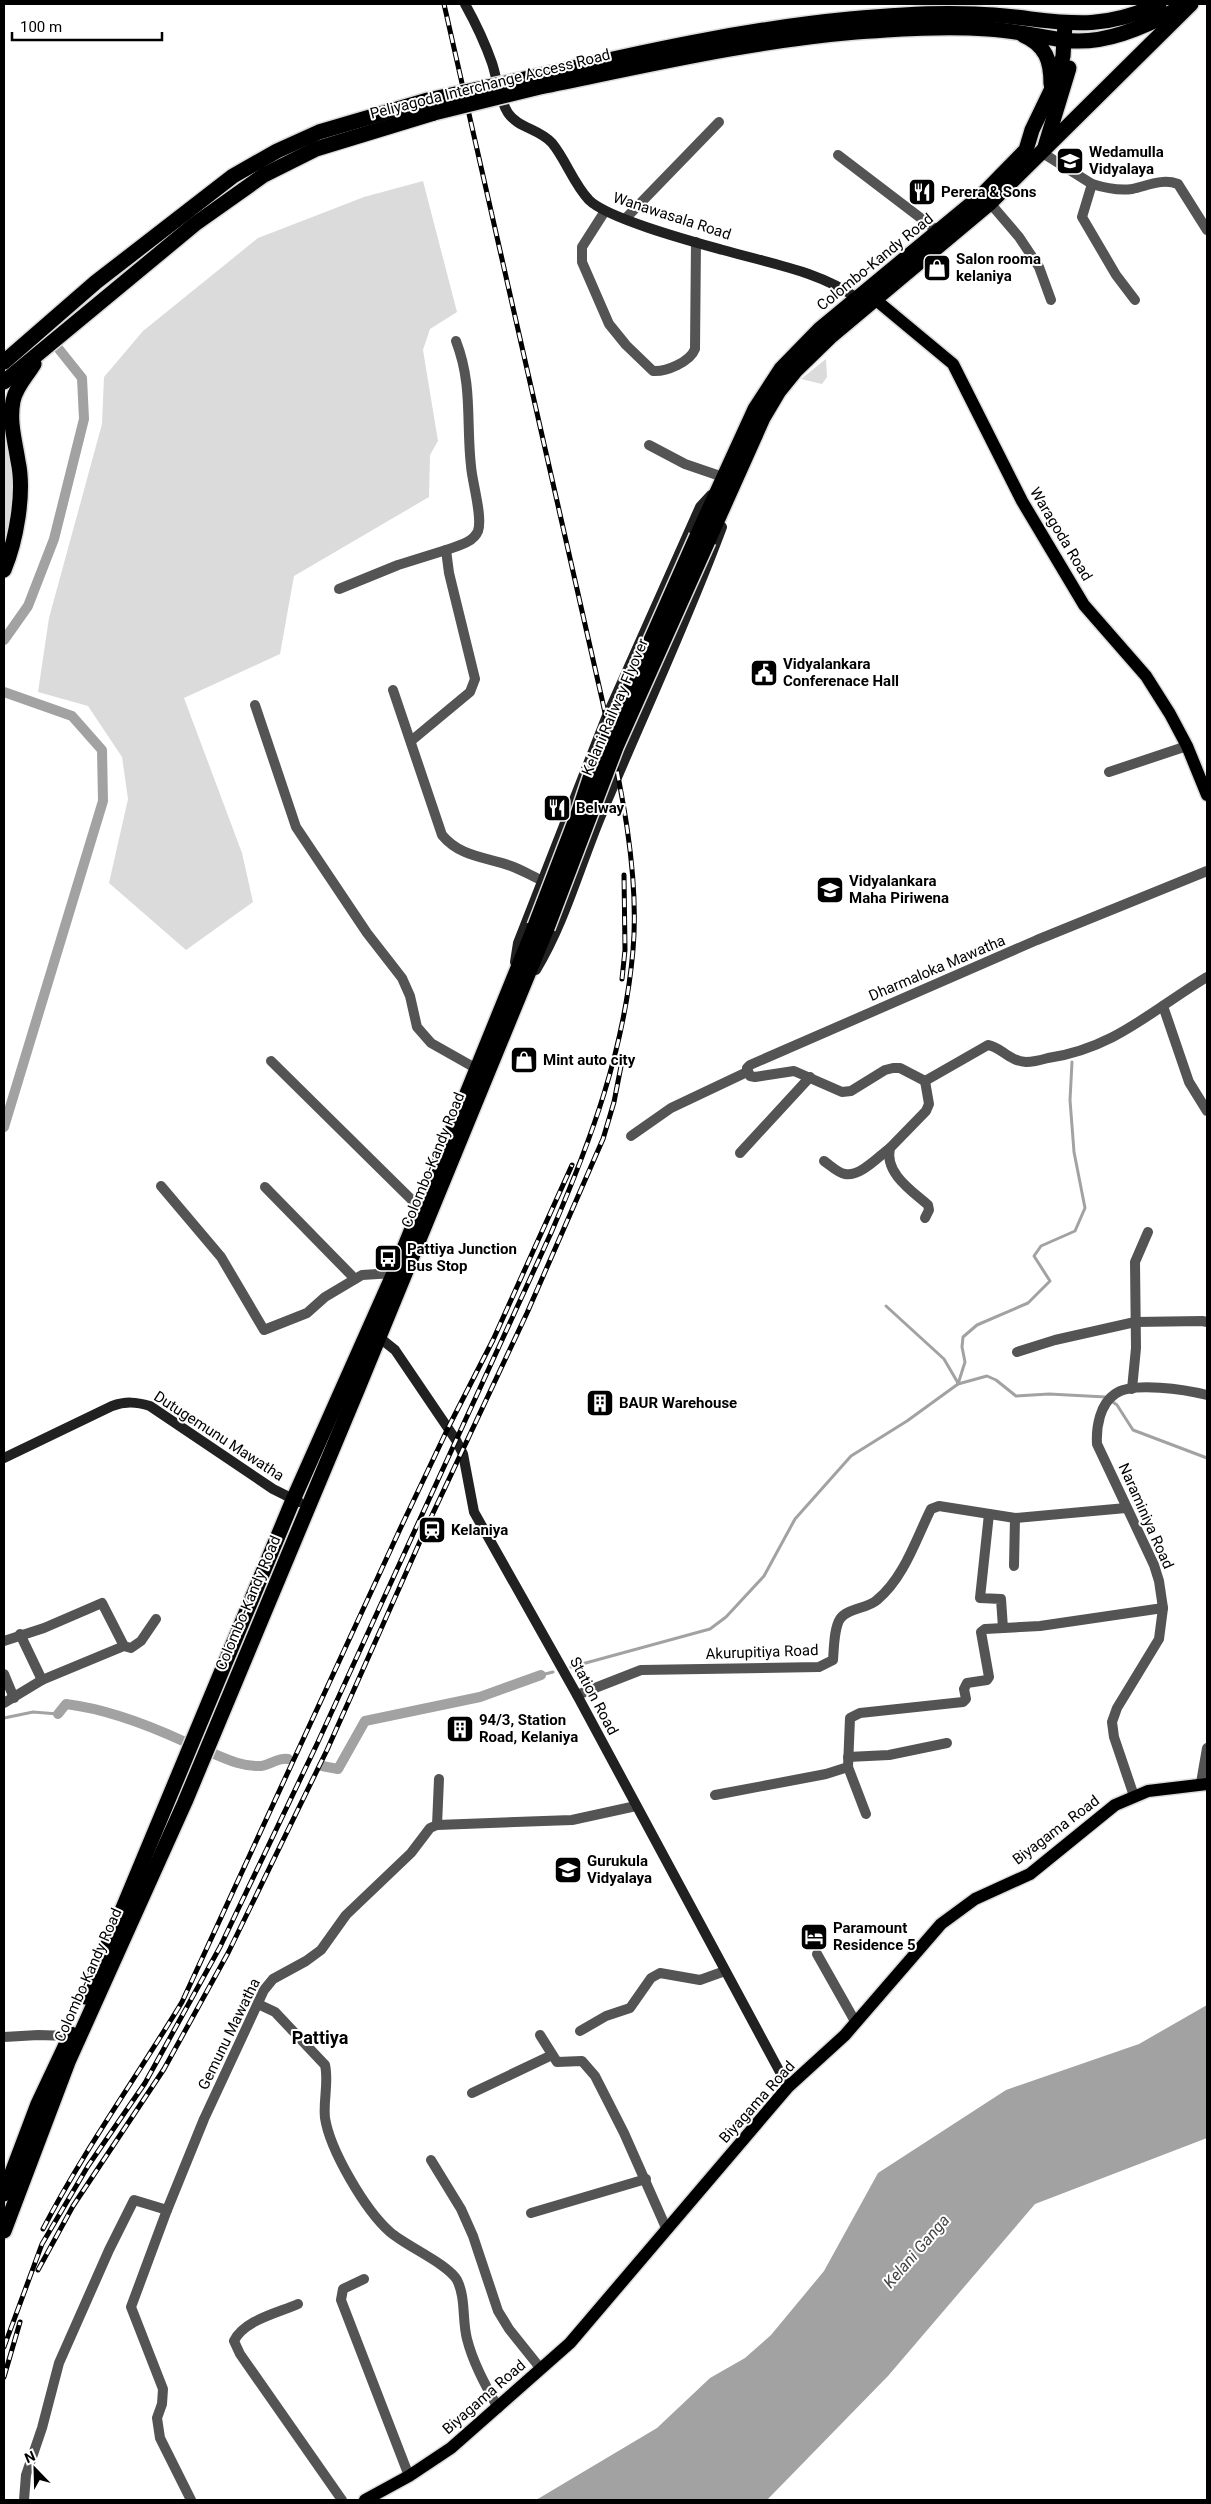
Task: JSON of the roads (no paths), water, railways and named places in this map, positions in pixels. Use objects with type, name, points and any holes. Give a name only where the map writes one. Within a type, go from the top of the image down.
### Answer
[{"type":"highway","points":[[1068,41],[1095,40],[1128,31],[1190,4]]},
{"type":"highway","points":[[1043,150],[1190,4]]},
{"type":"highway","points":[[1072,24],[1109,22],[1134,16],[1147,6]]},
{"type":"highway","name":"Peliyagoda Interchange Access Road","points":[[4,362],[96,282],[232,176],[277,151],[319,132],[539,82],[696,41],[850,19],[974,14],[1072,24]]},
{"type":"highway","name":"Colombo-Kandy Road","points":[[721,482],[754,409],[778,373],[808,340],[993,185],[1026,150],[1032,130],[1052,91],[1072,24]]},
{"type":"highway","name":"Peliyagoda Interchange Access Road","points":[[539,82],[787,40],[903,29],[1011,30],[1068,41]]},
{"type":"highway","points":[[1011,30],[1040,45],[1050,60],[1052,91]]},
{"type":"highway","name":"Colombo-Kandy Road","points":[[740,471],[763,418],[786,382],[830,337],[990,203],[1043,150],[1064,88],[1068,41]]},
{"type":"highway","name":"Peliyagoda Interchange Access Road","points":[[4,382],[195,224],[264,175],[316,149],[431,107]]},
{"type":"highway","points":[[858,299],[876,300]]},
{"type":"highway","points":[[4,349],[35,334]]},
{"type":"highway","points":[[13,441],[12,408],[16,393],[46,346]]},
{"type":"highway","points":[[4,416],[19,462],[19,508],[14,541],[4,570]]},
{"type":"highway","name":"Kelani Railway Flyover","points":[[518,986],[541,927],[593,770],[702,539],[740,471]]},
{"type":"highway","name":"Kelani Railway Flyover","points":[[702,539],[721,482]]},
{"type":"highway","name":"Colombo-Kandy Road","points":[[4,2194],[8,2171],[70,2036],[293,1500],[374,1333],[419,1207],[477,1069],[518,986]]},
{"type":"highway","name":"Colombo-Kandy Road","points":[[4,2231],[68,2062],[184,1802],[308,1506],[374,1333],[518,986]]},
{"type":"main road","name":"Waragoda Road","points":[[876,300],[953,364],[1022,501],[1084,605],[1146,676],[1187,746],[1207,795]]},
{"type":"main road","name":"Biyagama Road","points":[[365,2500],[409,2476],[450,2448],[570,2344],[788,2087],[856,2023],[941,1924],[975,1899],[1030,1874],[1115,1805],[1148,1790],[1204,1783]]},
{"type":"street","name":"Wanawasala Road","points":[[465,4],[491,61],[507,112],[516,121],[539,132],[551,141],[581,191],[596,206],[626,219],[696,242],[788,268],[840,287],[858,299]]},
{"type":"street","points":[[626,219],[719,122]]},
{"type":"street","points":[[1043,150],[1092,184],[1120,189],[1163,182],[1178,184],[1207,230]]},
{"type":"street","points":[[838,155],[939,232]]},
{"type":"street","points":[[1092,184],[1082,217],[1116,274],[1135,300]]},
{"type":"street","points":[[990,203],[1019,237],[1040,267],[1051,300]]},
{"type":"street","points":[[605,211],[582,247],[582,262],[604,315],[613,330],[653,371],[667,370],[688,358],[694,349],[696,242]]},
{"type":"street","points":[[339,590],[398,565],[446,550],[472,539],[479,525],[469,449],[469,388],[463,358],[456,342]]},
{"type":"street","points":[[518,986],[518,943],[543,881],[560,831],[619,688],[700,507],[721,482],[649,445]]},
{"type":"street","points":[[518,986],[547,951],[590,842],[694,604],[735,494],[740,471]]},
{"type":"street","points":[[411,741],[474,686],[474,666],[449,573],[446,550]]},
{"type":"street","points":[[619,688],[651,700]]},
{"type":"street","points":[[393,690],[442,834],[450,844],[461,852],[511,866],[543,881]]},
{"type":"street","points":[[256,705],[296,827],[367,933],[402,978],[410,996],[417,1027],[431,1044],[477,1069]]},
{"type":"street","points":[[1109,772],[1187,746]]},
{"type":"street","points":[[560,831],[590,842]]},
{"type":"street","name":"Dharmaloka Mawatha","points":[[631,1136],[671,1108],[747,1072],[750,1065],[1097,915],[1207,871]]},
{"type":"street","points":[[925,1081],[988,1045],[994,1046],[1008,1058],[1026,1062],[1072,1055],[1108,1041],[1207,976]]},
{"type":"street","points":[[1162,1006],[1189,1082],[1207,1111]]},
{"type":"street","points":[[271,1061],[419,1207]]},
{"type":"street","points":[[747,1072],[755,1077],[794,1071],[842,1092],[851,1091],[885,1070],[893,1068],[900,1068],[925,1081]]},
{"type":"street","points":[[740,1153],[810,1077]]},
{"type":"street","points":[[824,1161],[843,1174],[848,1174],[863,1168],[890,1148],[926,1111],[929,1104],[925,1081]]},
{"type":"street","points":[[890,1148],[889,1159],[899,1179],[928,1205],[929,1210],[925,1218]]},
{"type":"street","points":[[161,1186],[221,1257],[264,1330],[307,1313],[325,1297],[362,1275],[394,1273]]},
{"type":"street","points":[[265,1187],[355,1279]]},
{"type":"street","points":[[1132,1389],[1136,1348],[1134,1262],[1148,1232]]},
{"type":"street","points":[[1017,1352],[1055,1340],[1135,1322],[1202,1320],[1207,1322]]},
{"type":"street","name":"Station Road","points":[[374,1333],[395,1350],[456,1440],[463,1454],[474,1512],[577,1695],[788,2087]]},
{"type":"street","name":"Naraminiya Road","points":[[1134,1796],[1114,1737],[1112,1722],[1117,1708],[1159,1639],[1163,1608],[1160,1582],[1154,1565],[1097,1444],[1099,1422],[1106,1405],[1115,1393],[1152,1387],[1207,1395]]},
{"type":"street","name":"Dutugemunu Mawatha","points":[[4,1458],[112,1406],[124,1402],[135,1402],[150,1406],[293,1500],[308,1506]]},
{"type":"street","name":"Akurupitiya Road","points":[[577,1695],[641,1670],[819,1668],[828,1664],[833,1660],[838,1621],[844,1614],[863,1608],[876,1601],[885,1592],[900,1572],[932,1509],[939,1506],[1015,1518],[1126,1508]]},
{"type":"street","points":[[989,1514],[980,1598],[1001,1599],[1004,1628]]},
{"type":"street","points":[[1014,1566],[1015,1518]]},
{"type":"street","points":[[4,1641],[20,1634],[44,1628],[102,1603],[124,1646]]},
{"type":"street","points":[[866,1814],[848,1762],[850,1718],[855,1715],[963,1702],[966,1699],[964,1689],[967,1683],[987,1680],[989,1677],[981,1632],[985,1629],[1040,1626],[1163,1608]]},
{"type":"street","points":[[4,1703],[42,1680],[124,1646],[131,1648],[141,1641],[156,1619]]},
{"type":"street","points":[[20,1634],[42,1680]]},
{"type":"street","points":[[4,1674],[14,1698]]},
{"type":"street","points":[[715,1795],[826,1774],[848,1762],[889,1756],[948,1743]]},
{"type":"street","points":[[1204,1783],[1207,1748]]},
{"type":"street","points":[[439,1779],[437,1825],[572,1820],[636,1806]]},
{"type":"street","name":"Gemunu Mawatha","points":[[191,2500],[160,2438],[157,2418],[162,2404],[163,2389],[131,2307],[167,2210],[204,2119],[258,2004],[273,1979],[306,1961],[321,1950],[346,1915],[411,1853],[430,1828],[437,1825]]},
{"type":"street","points":[[817,1954],[856,2023]]},
{"type":"street","points":[[580,2031],[606,2016],[630,2008],[651,1978],[660,1973],[700,1980],[725,1971]]},
{"type":"street","points":[[258,2004],[275,2012],[324,2065],[326,2072],[325,2120],[331,2140],[365,2204],[386,2229],[401,2242],[450,2271],[456,2279],[462,2294],[468,2342],[484,2381],[498,2408]]},
{"type":"street","points":[[540,2035],[557,2062],[576,2060],[587,2065],[595,2076],[646,2180],[667,2230]]},
{"type":"street","points":[[4,2038],[70,2036]]},
{"type":"street","points":[[472,2093],[552,2056]]},
{"type":"street","points":[[431,2160],[461,2209],[473,2236],[498,2310],[508,2329],[541,2369]]},
{"type":"street","points":[[530,2213],[646,2180]]},
{"type":"street","points":[[24,2500],[26,2475],[42,2428],[59,2363],[109,2250],[134,2200],[167,2210]]},
{"type":"street","points":[[364,2279],[343,2289],[341,2300],[409,2476]]},
{"type":"street","points":[[298,2304],[252,2323],[238,2332],[234,2341],[240,2354],[342,2500]]},
{"type":"water","name":"Kelani Ganga","points":[[1207,2005],[1207,2138],[1035,2204],[888,2376],[767,2500],[536,2500],[657,2428],[710,2378],[745,2358],[771,2335],[824,2271],[878,2173],[1006,2090],[1139,2044]]},
{"type":"waterway","points":[[4,640],[28,606],[54,539],[84,419],[82,378],[58,348]]},
{"type":"waterway","points":[[4,692],[72,716],[102,750],[103,801],[4,1127]]},
{"type":"waterway","points":[[958,1384],[965,1362],[962,1347],[963,1337],[977,1325],[1028,1303],[1050,1281],[1034,1256],[1041,1246],[1075,1231],[1085,1208],[1074,1152],[1070,1100],[1072,1062]]},
{"type":"waterway","points":[[886,1306],[944,1359],[958,1383]]},
{"type":"waterway","points":[[571,1667],[710,1629],[726,1617],[764,1576],[795,1519],[851,1456],[907,1421],[958,1384],[987,1376],[996,1380],[1016,1396],[1049,1394],[1106,1397],[1117,1405],[1133,1430],[1207,1458]]},
{"type":"waterway","points":[[541,1675],[553,1672]]},
{"type":"waterway","points":[[322,1766],[338,1769],[365,1721],[480,1697],[541,1675]]},
{"type":"waterway","points":[[58,1714],[66,1704],[81,1706],[141,1723],[183,1741]]},
{"type":"waterway","points":[[4,1718],[33,1712],[58,1714]]},
{"type":"waterway","points":[[212,1753],[236,1762],[254,1766],[288,1759]]},
{"type":"railway","points":[[4,2347],[42,2244],[88,2166],[145,2083],[220,1947],[317,1744],[551,1233],[604,1095],[614,1060],[629,988],[633,950],[634,888],[631,856],[615,760],[444,4]]},
{"type":"railway","points":[[622,979],[625,950],[624,875]]},
{"type":"railway","points":[[38,2270],[73,2206],[164,2069],[228,1953],[327,1750],[426,1528],[527,1313],[603,1139],[614,1102],[623,1056]]},
{"type":"railway","points":[[43,2229],[93,2142],[182,2002],[401,1527],[449,1426],[493,1340],[572,1165]]},
{"type":"railway","points":[[4,2377],[20,2322]]},
{"type":"place","name":"Wedamulla Vidyalaya","points":[[1070,161]]},
{"type":"place","name":"Perera & Sons","points":[[922,192]]},
{"type":"place","name":"Salon rooma kelaniya","points":[[937,268]]},
{"type":"place","name":"Vidyalankara Conferenace Hall","points":[[764,673]]},
{"type":"place","name":"Belway","points":[[557,808]]},
{"type":"place","name":"Vidyalankara Maha Piriwena","points":[[830,890]]},
{"type":"place","name":"Mint auto city","points":[[524,1060]]},
{"type":"place","name":"Pattiya Junction Bus Stop","points":[[388,1258]]},
{"type":"place","name":"BAUR Warehouse","points":[[600,1403]]},
{"type":"place","name":"Kelaniya","points":[[432,1530]]},
{"type":"place","name":"94/3, Station Road, Kelaniya","points":[[460,1729]]},
{"type":"place","name":"Gurukula Vidyalaya","points":[[568,1870]]},
{"type":"place","name":"Paramount Residence 5","points":[[814,1937]]},
{"type":"district","name":"Pattiya","points":[[320,2038]]}]
